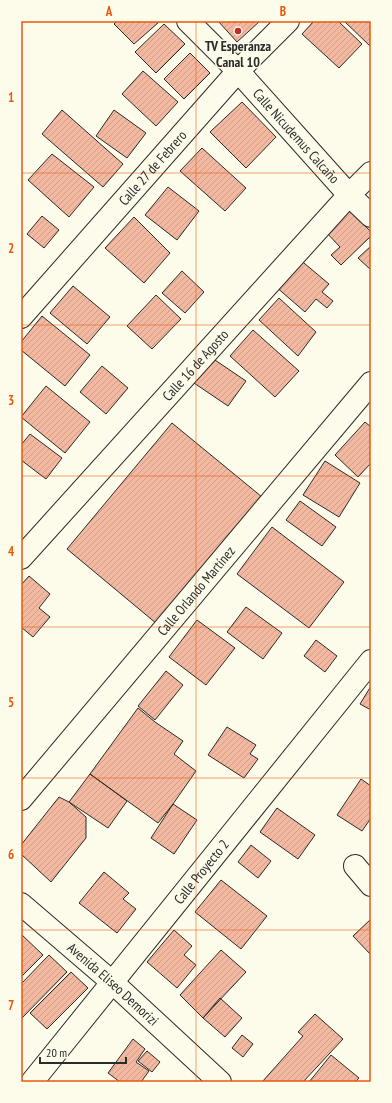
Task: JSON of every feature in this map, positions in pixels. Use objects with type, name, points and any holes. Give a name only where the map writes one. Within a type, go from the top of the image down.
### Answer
[{"type":"street","name":"Calle Nicudemus Calcaño","points":[[188,21],[238,71],[349,195],[371,216]]},
{"type":"street","name":"Calle 27 de Febrero","points":[[21,317],[238,71],[288,21]]},
{"type":"street","name":"Calle 16 de Agosto","points":[[21,558],[349,195],[371,173]]},
{"type":"street","name":"Calle Orlando Martínez","points":[[21,799],[371,383]]},
{"type":"street","name":"Calle Proyecto 2","points":[[32,1082],[371,661]]},
{"type":"street","points":[[355,866],[371,885]]},
{"type":"street","name":"Avenida Eliseo Demorizi","points":[[21,904],[112,982],[220,1082]]},
{"type":"building","points":[[117,21],[159,22],[134,44],[114,24]]},
{"type":"building","name":"TV Esperanza Canal 10","points":[[218,21],[260,21],[237,42]]},
{"type":"building","points":[[314,21],[338,21],[362,44],[339,68],[302,34]]},
{"type":"building","points":[[344,21],[371,21],[371,46],[370,46]]},
{"type":"building","points":[[164,24],[185,44],[156,73],[135,52]]},
{"type":"building","points":[[190,53],[210,73],[184,99],[164,79]]},
{"type":"building","points":[[143,71],[178,102],[156,126],[122,94]]},
{"type":"building","points":[[242,102],[276,137],[246,168],[210,132]]},
{"type":"building","points":[[62,110],[123,164],[103,187],[42,134]]},
{"type":"building","points":[[114,110],[146,133],[127,158],[96,136]]},
{"type":"building","points":[[202,148],[246,188],[225,211],[180,171]]},
{"type":"building","points":[[52,154],[94,187],[69,217],[28,180]]},
{"type":"building","points":[[168,187],[199,211],[177,240],[145,215]]},
{"type":"building","points":[[349,209],[371,232],[371,236],[341,265],[331,255],[340,247],[325,231]]},
{"type":"building","points":[[42,216],[59,230],[44,248],[27,234]]},
{"type":"building","points":[[134,217],[170,253],[144,283],[105,248]]},
{"type":"building","points":[[371,246],[371,270],[358,258]]},
{"type":"building","points":[[298,258],[329,284],[322,292],[333,301],[327,308],[316,299],[305,312],[275,286]]},
{"type":"building","points":[[182,271],[204,292],[185,313],[162,293]]},
{"type":"building","points":[[73,286],[110,317],[87,344],[50,313]]},
{"type":"building","points":[[156,295],[181,319],[152,349],[127,326]]},
{"type":"building","points":[[279,298],[316,332],[298,356],[259,320]]},
{"type":"building","points":[[42,316],[90,355],[65,386],[21,350],[21,342]]},
{"type":"building","points":[[253,330],[299,371],[275,397],[230,356]]},
{"type":"building","points":[[209,356],[246,381],[228,406],[191,381]]},
{"type":"building","points":[[102,366],[128,388],[106,414],[80,392]]},
{"type":"building","points":[[46,386],[90,422],[65,453],[21,417]]},
{"type":"building","points":[[365,422],[371,427],[371,463],[358,477],[335,455]]},
{"type":"building","points":[[172,423],[262,497],[157,624],[67,549]]},
{"type":"building","points":[[30,434],[62,458],[46,479],[21,460],[21,445]]},
{"type":"building","points":[[325,461],[360,483],[339,517],[303,495]]},
{"type":"building","points":[[300,501],[336,527],[322,546],[286,520]]},
{"type":"building","points":[[272,527],[344,582],[309,628],[237,574]]},
{"type":"building","points":[[29,576],[50,594],[39,608],[50,617],[33,637],[21,627],[21,585]]},
{"type":"building","points":[[246,607],[282,633],[263,659],[227,632]]},
{"type":"building","points":[[197,620],[235,648],[206,685],[169,657]]},
{"type":"building","points":[[316,640],[337,656],[325,672],[304,656]]},
{"type":"building","points":[[166,671],[183,685],[155,720],[138,706]]},
{"type":"building","points":[[371,686],[371,710],[360,704]]},
{"type":"building","points":[[138,708],[155,722],[183,741],[174,754],[196,771],[158,823],[90,774]]},
{"type":"building","points":[[227,727],[256,745],[250,754],[258,759],[244,778],[208,755]]},
{"type":"building","points":[[90,774],[127,801],[108,828],[69,802]]},
{"type":"building","points":[[361,779],[371,786],[371,818],[362,831],[337,815]]},
{"type":"building","points":[[59,797],[69,802],[86,817],[86,838],[51,882],[21,854],[21,845]]},
{"type":"building","points":[[173,804],[197,820],[174,854],[151,838]]},
{"type":"building","points":[[277,808],[315,835],[298,859],[260,832]]},
{"type":"building","points":[[251,845],[271,861],[258,878],[238,862]]},
{"type":"building","points":[[104,872],[129,893],[123,899],[136,909],[117,933],[79,903]]},
{"type":"building","points":[[221,880],[267,916],[241,949],[195,912]]},
{"type":"building","points":[[371,919],[371,955],[353,936]]},
{"type":"building","points":[[174,930],[192,946],[184,955],[196,965],[177,988],[147,962]]},
{"type":"building","points":[[21,934],[43,955],[21,977]]},
{"type":"building","points":[[221,950],[246,972],[203,1018],[180,995]]},
{"type":"building","points":[[49,955],[67,972],[21,1019],[21,984]]},
{"type":"building","points":[[71,972],[88,988],[47,1029],[30,1013]]},
{"type":"building","points":[[220,998],[242,1018],[225,1037],[203,1018]]},
{"type":"building","points":[[315,1014],[343,1039],[303,1082],[262,1082],[303,1036],[298,1032]]},
{"type":"building","points":[[242,1035],[253,1044],[243,1057],[232,1048]]},
{"type":"building","points":[[133,1039],[145,1049],[136,1062],[149,1071],[141,1082],[120,1082],[108,1073]]},
{"type":"building","points":[[147,1051],[160,1062],[152,1072],[138,1061]]},
{"type":"building","points":[[331,1055],[359,1078],[355,1082],[309,1082]]},
{"type":"place","name":"TV Esperanza Canal 10","points":[[238,31]]}]
